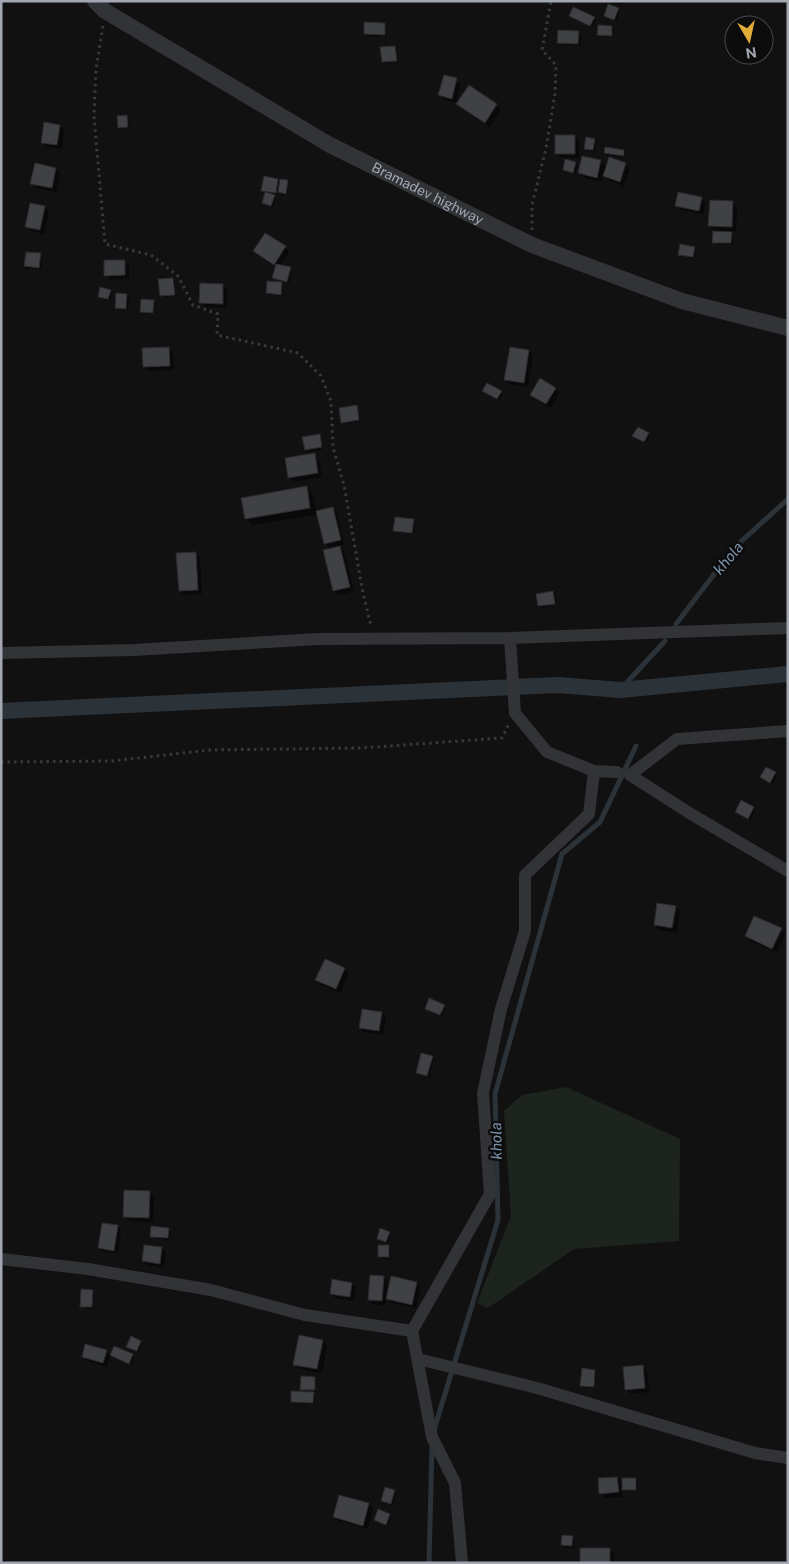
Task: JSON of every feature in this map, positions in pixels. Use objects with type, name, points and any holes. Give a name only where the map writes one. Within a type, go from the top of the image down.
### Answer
[{"type":"street","name":"Bramadev highway","points":[[100,6],[330,145],[532,245],[682,301],[788,328]]},
{"type":"street","points":[[1,653],[134,650],[318,639],[510,638],[788,628]]},
{"type":"street","points":[[510,638],[515,713],[547,752],[594,771],[617,772]]},
{"type":"street","points":[[788,731],[677,739],[630,775],[691,814],[788,871]]},
{"type":"street","points":[[462,1563],[455,1483],[432,1437],[412,1331],[490,1194],[483,1093],[501,1009],[525,931],[526,875],[589,814],[594,771]]},
{"type":"street","points":[[1,1259],[88,1269],[211,1290],[305,1315],[412,1331]]},
{"type":"street","points":[[418,1359],[537,1388],[755,1453],[788,1458]]},
{"type":"path","points":[[532,245],[532,205],[546,148],[555,94],[556,65],[542,50],[551,1]]},
{"type":"path","points":[[100,6],[94,116],[105,244],[150,255],[178,276],[193,305],[218,314],[217,335],[298,353],[321,376],[331,401],[333,447],[344,485],[363,594],[374,639]]},
{"type":"path","points":[[1,762],[112,761],[210,750],[361,748],[502,738],[515,713]]},
{"type":"shaded area","points":[[566,1087],[680,1139],[679,1241],[574,1249],[488,1308],[477,1303],[511,1216],[504,1111],[522,1095]]},
{"type":"building","points":[[608,4],[619,8],[614,20],[604,16]]},
{"type":"building","points":[[573,7],[595,17],[590,26],[569,16]]},
{"type":"building","points":[[364,22],[385,23],[385,35],[364,34]]},
{"type":"building","points":[[598,25],[612,26],[612,36],[597,35]]},
{"type":"building","points":[[558,30],[579,31],[578,44],[557,43]]},
{"type":"building","points":[[395,46],[397,61],[382,62],[380,47]]},
{"type":"building","points":[[444,75],[457,78],[452,99],[438,95]]},
{"type":"building","points":[[469,85],[497,104],[485,123],[456,104]]},
{"type":"building","points":[[127,115],[128,127],[118,128],[117,116]]},
{"type":"building","points":[[44,122],[60,125],[57,145],[41,143]]},
{"type":"building","points":[[555,135],[575,135],[575,154],[555,154]]},
{"type":"building","points":[[586,137],[595,139],[593,150],[584,149]]},
{"type":"building","points":[[605,147],[624,150],[624,156],[604,153]]},
{"type":"building","points":[[582,156],[601,160],[597,178],[578,173]]},
{"type":"building","points":[[609,157],[626,163],[620,182],[603,176]]},
{"type":"building","points":[[565,159],[576,162],[573,173],[563,170]]},
{"type":"building","points":[[35,163],[56,168],[52,188],[30,184]]},
{"type":"building","points":[[264,176],[278,179],[276,193],[261,191]]},
{"type":"building","points":[[280,179],[288,180],[286,194],[278,192]]},
{"type":"building","points":[[265,192],[275,195],[271,206],[262,203]]},
{"type":"building","points":[[678,192],[702,197],[699,211],[675,206]]},
{"type":"building","points":[[710,200],[733,201],[732,227],[708,226]]},
{"type":"building","points":[[30,203],[45,206],[40,230],[25,227]]},
{"type":"building","points":[[713,231],[732,232],[731,243],[712,243]]},
{"type":"building","points":[[265,233],[286,246],[274,265],[253,251]]},
{"type":"building","points":[[680,244],[695,247],[693,257],[678,255]]},
{"type":"building","points":[[26,252],[41,253],[39,268],[24,266]]},
{"type":"building","points":[[104,260],[125,260],[125,275],[104,276]]},
{"type":"building","points":[[276,264],[291,267],[287,282],[272,278]]},
{"type":"building","points":[[173,278],[175,295],[160,296],[158,279]]},
{"type":"building","points":[[267,281],[282,282],[281,295],[266,293]]},
{"type":"building","points":[[200,283],[223,284],[223,304],[199,303]]},
{"type":"building","points":[[100,287],[111,290],[108,299],[98,297]]},
{"type":"building","points":[[116,293],[127,294],[126,309],[115,308]]},
{"type":"building","points":[[141,299],[154,300],[153,313],[140,312]]},
{"type":"building","points":[[169,347],[170,366],[143,367],[142,348]]},
{"type":"building","points":[[510,347],[529,350],[524,383],[504,380]]},
{"type":"building","points":[[540,378],[556,388],[546,404],[530,395]]},
{"type":"building","points":[[487,383],[502,391],[497,399],[482,391]]},
{"type":"building","points":[[357,405],[359,420],[341,423],[339,408]]},
{"type":"building","points":[[638,427],[649,433],[644,442],[632,436]]},
{"type":"building","points":[[320,434],[322,447],[305,450],[302,437]]},
{"type":"building","points":[[315,453],[318,473],[288,478],[285,458]]},
{"type":"building","points":[[307,486],[310,508],[245,519],[241,498]]},
{"type":"building","points":[[333,507],[341,540],[324,544],[316,511]]},
{"type":"building","points":[[395,517],[414,519],[412,533],[393,531]]},
{"type":"building","points":[[340,546],[350,587],[333,591],[323,550]]},
{"type":"building","points":[[196,552],[198,590],[179,591],[176,553]]},
{"type":"building","points":[[553,591],[555,604],[538,606],[536,594]]},
{"type":"building","points":[[766,767],[776,772],[770,783],[760,777]]},
{"type":"building","points":[[741,800],[754,807],[748,819],[735,812]]},
{"type":"building","points":[[657,903],[676,906],[672,928],[654,925]]},
{"type":"building","points":[[754,916],[782,928],[772,949],[745,936]]},
{"type":"building","points":[[325,959],[345,968],[336,989],[315,980]]},
{"type":"building","points":[[429,998],[445,1005],[440,1015],[425,1009]]},
{"type":"building","points":[[362,1009],[382,1012],[379,1031],[359,1028]]},
{"type":"building","points":[[421,1053],[433,1056],[427,1076],[416,1073]]},
{"type":"building","points":[[124,1190],[150,1191],[149,1218],[123,1217]]},
{"type":"building","points":[[102,1223],[118,1225],[114,1251],[98,1248]]},
{"type":"building","points":[[151,1226],[169,1228],[168,1238],[150,1237]]},
{"type":"building","points":[[380,1228],[390,1232],[386,1242],[377,1239]]},
{"type":"building","points":[[144,1245],[162,1247],[160,1264],[142,1261]]},
{"type":"building","points":[[378,1245],[389,1245],[389,1257],[378,1257]]},
{"type":"building","points":[[370,1275],[384,1276],[382,1301],[368,1300]]},
{"type":"building","points":[[391,1276],[417,1282],[412,1305],[386,1299]]},
{"type":"building","points":[[332,1279],[352,1283],[350,1297],[330,1294]]},
{"type":"building","points":[[81,1289],[93,1290],[92,1307],[80,1307]]},
{"type":"building","points":[[299,1335],[323,1340],[317,1369],[293,1365]]},
{"type":"building","points":[[131,1336],[141,1341],[137,1351],[126,1347]]},
{"type":"building","points":[[85,1344],[107,1350],[103,1363],[82,1357]]},
{"type":"building","points":[[114,1346],[133,1354],[129,1364],[110,1355]]},
{"type":"building","points":[[643,1365],[645,1388],[625,1390],[623,1367]]},
{"type":"building","points":[[582,1368],[595,1370],[594,1387],[580,1386]]},
{"type":"building","points":[[301,1376],[315,1377],[315,1390],[300,1390]]},
{"type":"building","points":[[291,1391],[314,1392],[313,1403],[291,1402]]},
{"type":"building","points":[[617,1477],[619,1492],[599,1494],[598,1478]]},
{"type":"building","points":[[622,1478],[636,1478],[636,1490],[622,1490]]},
{"type":"building","points":[[385,1487],[395,1490],[391,1504],[381,1501]]},
{"type":"building","points":[[339,1495],[369,1503],[363,1526],[333,1517]]},
{"type":"building","points":[[378,1509],[390,1514],[386,1525],[374,1520]]},
{"type":"building","points":[[562,1535],[573,1536],[572,1546],[561,1545]]},
{"type":"building","points":[[580,1548],[610,1548],[610,1563],[580,1563]]},
{"type":"waterway","name":"khola","points":[[676,624],[735,547],[788,499]]},
{"type":"waterway","name":"khola","points":[[620,690],[665,641]]},
{"type":"waterway","points":[[1,711],[558,685],[620,690],[788,674]]},
{"type":"waterway","name":"khola","points":[[434,1430],[498,1220],[495,1094],[562,854],[600,822],[636,746]]},
{"type":"waterway","name":"khola","points":[[429,1563],[432,1446]]}]
